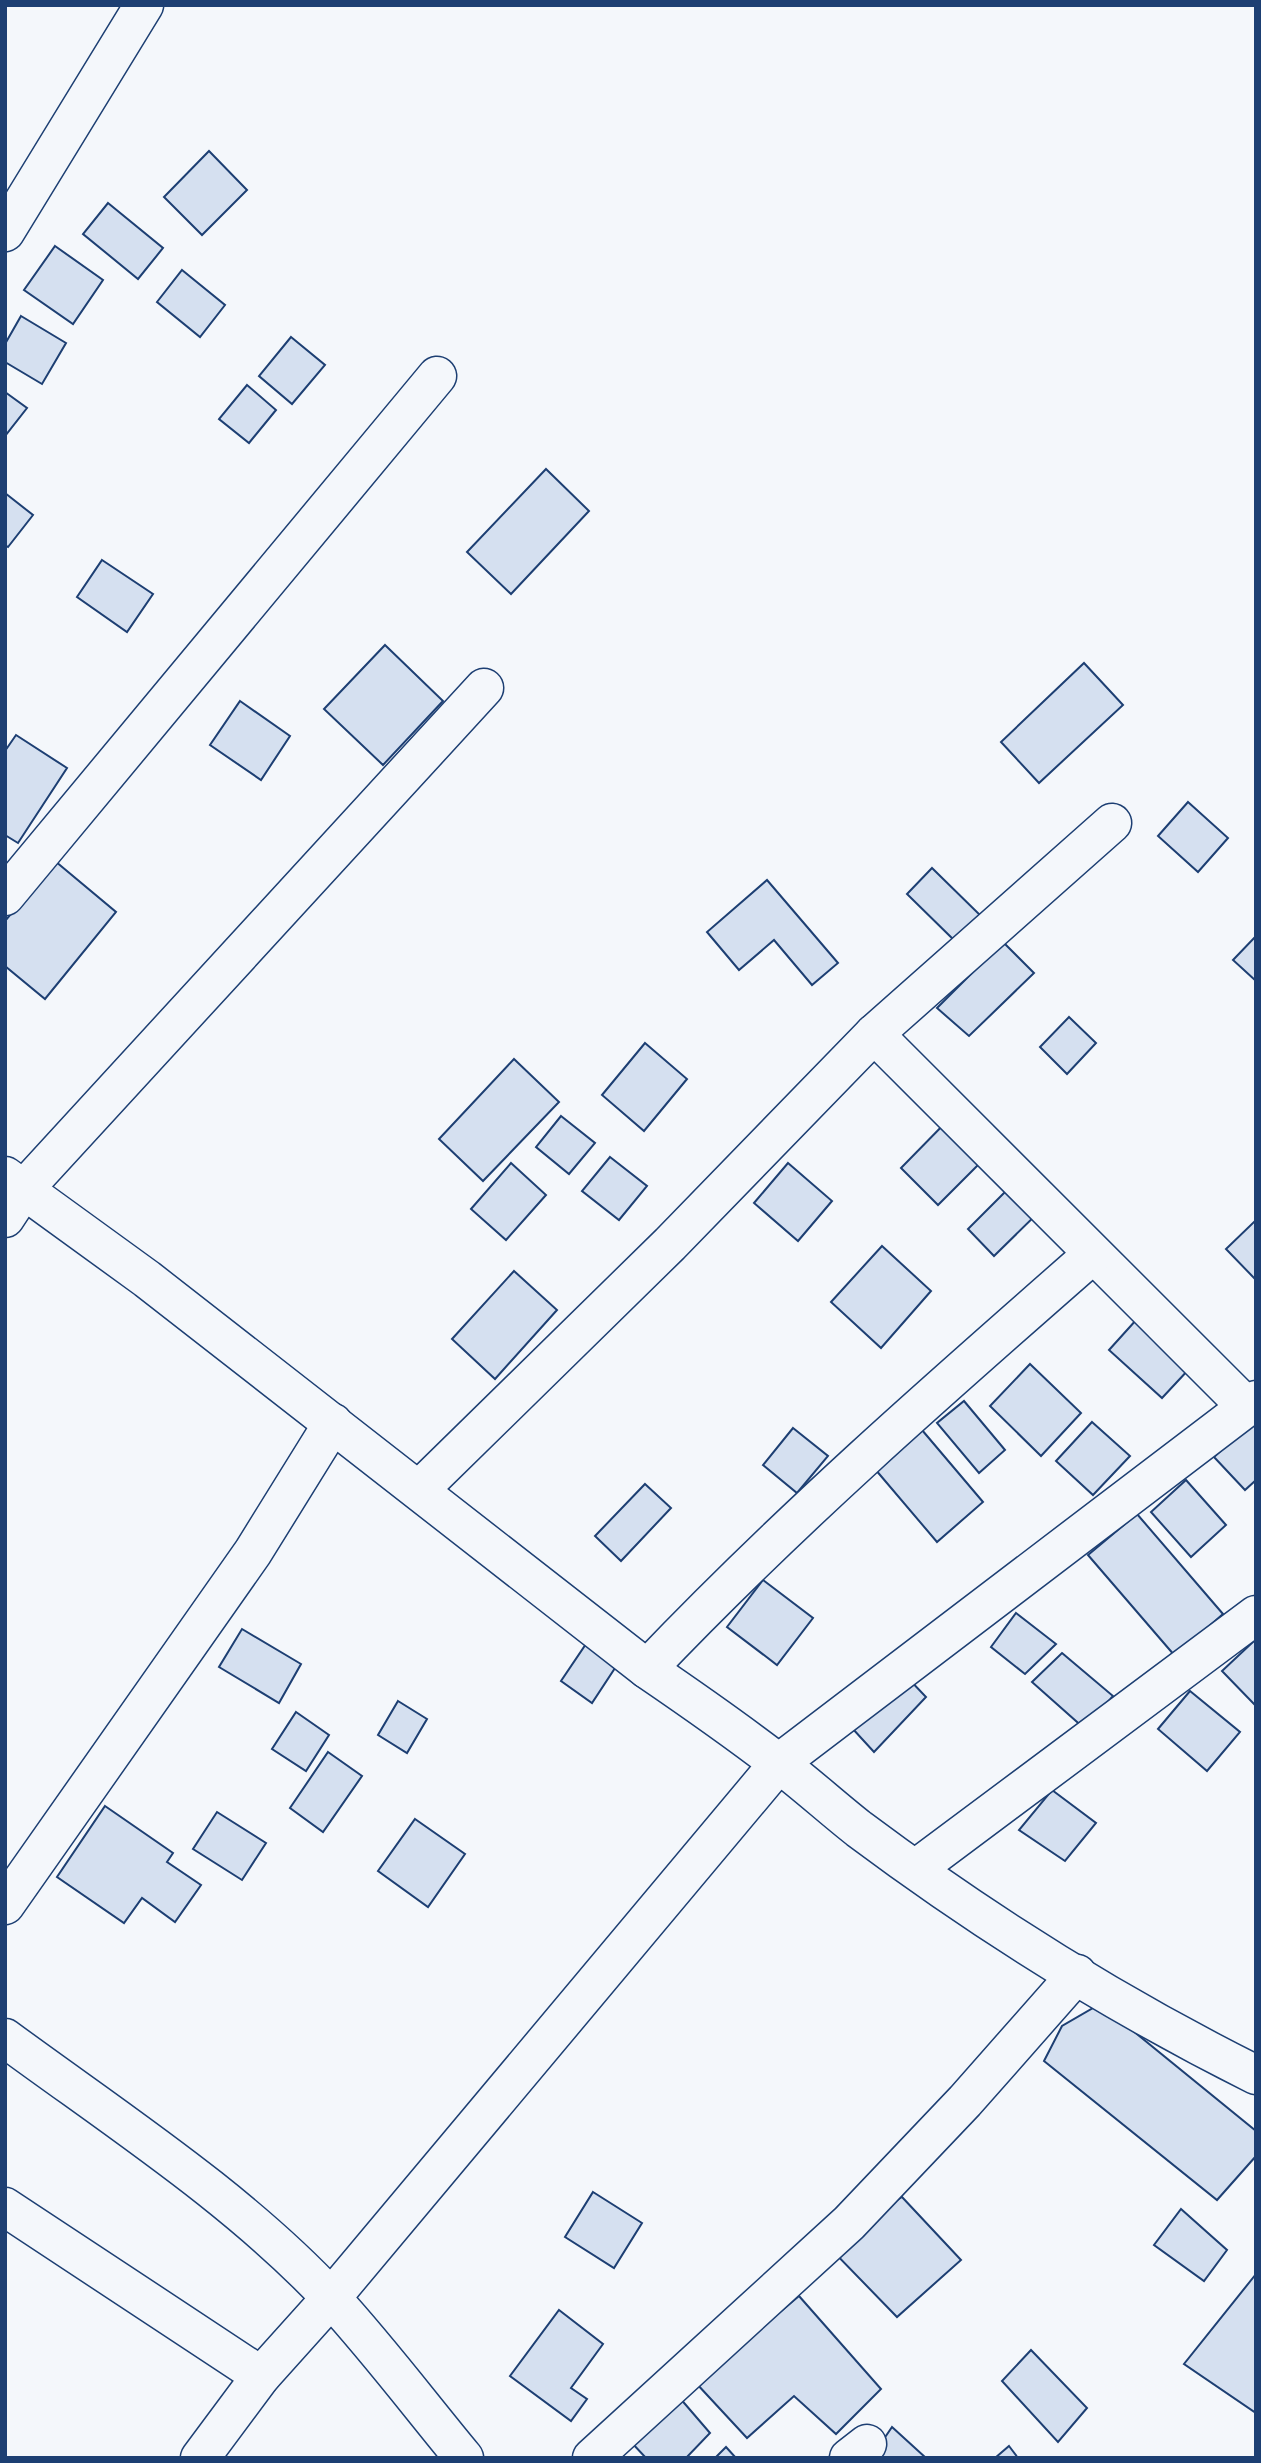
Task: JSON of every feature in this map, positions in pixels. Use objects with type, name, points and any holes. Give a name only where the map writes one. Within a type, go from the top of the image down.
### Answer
[{"type":"street","points":[[5,232],[144,5]]},
{"type":"street","points":[[5,896],[437,376]]},
{"type":"street","points":[[484,688],[12,1194],[147,1279],[647,1669],[779,1763],[860,1829],[1076,1974],[1212,2053],[1256,2075]]},
{"type":"street","points":[[419,1490],[670,1244],[874,1034],[1112,823]]},
{"type":"street","points":[[200,2458],[261,2376],[331,2298],[779,1763],[1251,1404],[1092,1255],[874,1034]]},
{"type":"street","points":[[647,1669],[736,1577],[840,1478],[1092,1255]]},
{"type":"street","points":[[5,1905],[253,1552],[333,1423]]},
{"type":"street","points":[[917,1868],[1256,1615]]},
{"type":"street","points":[[592,2458],[849,2223],[965,2101],[1076,1974]]},
{"type":"street","points":[[5,2038],[205,2186],[331,2298],[464,2458]]},
{"type":"street","points":[[5,2207],[261,2376]]},
{"type":"building","points":[[209,151],[247,190],[202,235],[164,197]]},
{"type":"building","points":[[108,203],[163,248],[138,279],[83,234]]},
{"type":"building","points":[[55,246],[103,280],[73,324],[24,290]]},
{"type":"building","points":[[182,270],[225,305],[200,337],[157,302]]},
{"type":"building","points":[[21,316],[66,343],[42,384],[5,362],[5,344]]},
{"type":"building","points":[[291,337],[325,365],[292,404],[259,376]]},
{"type":"building","points":[[247,385],[276,410],[249,443],[219,419]]},
{"type":"building","points":[[5,392],[27,408],[5,436]]},
{"type":"building","points":[[546,469],[589,511],[511,594],[467,552]]},
{"type":"building","points":[[5,493],[33,515],[8,547],[5,545]]},
{"type":"building","points":[[102,560],[153,594],[127,632],[77,597]]},
{"type":"building","points":[[385,645],[443,701],[383,765],[324,709]]},
{"type":"building","points":[[1084,663],[1123,705],[1039,783],[1001,742]]},
{"type":"building","points":[[240,701],[290,736],[261,780],[210,745]]},
{"type":"building","points":[[16,735],[67,768],[18,843],[5,835],[5,751]]},
{"type":"building","points":[[1188,802],[1228,838],[1198,872],[1158,836]]},
{"type":"building","points":[[55,861],[116,912],[45,999],[5,966],[5,921]]},
{"type":"building","points":[[932,868],[983,918],[958,944],[907,894]]},
{"type":"building","points":[[767,880],[838,963],[812,985],[774,940],[739,970],[707,932]]},
{"type":"building","points":[[1256,936],[1256,981],[1233,960]]},
{"type":"building","points":[[1003,942],[1034,973],[969,1036],[937,1008]]},
{"type":"building","points":[[1069,1017],[1096,1043],[1067,1074],[1040,1047]]},
{"type":"building","points":[[645,1043],[687,1079],[644,1131],[602,1095]]},
{"type":"building","points":[[514,1059],[559,1102],[483,1181],[439,1139]]},
{"type":"building","points":[[953,1115],[991,1152],[938,1205],[901,1168]]},
{"type":"building","points":[[561,1116],[595,1143],[569,1174],[536,1147]]},
{"type":"building","points":[[610,1157],[647,1186],[619,1220],[582,1191]]},
{"type":"building","points":[[511,1163],[546,1195],[506,1240],[471,1209]]},
{"type":"building","points":[[788,1163],[832,1201],[798,1241],[754,1203]]},
{"type":"building","points":[[1017,1180],[1044,1207],[994,1256],[968,1229]]},
{"type":"building","points":[[1256,1220],[1256,1280],[1226,1249]]},
{"type":"building","points":[[882,1246],[931,1291],[881,1348],[831,1302]]},
{"type":"building","points":[[514,1271],[557,1310],[495,1379],[452,1339]]},
{"type":"building","points":[[1137,1319],[1190,1368],[1162,1398],[1109,1350]]},
{"type":"building","points":[[1030,1364],[1081,1413],[1041,1456],[990,1406]]},
{"type":"building","points":[[964,1401],[1005,1450],[979,1473],[937,1423]]},
{"type":"building","points":[[1256,1418],[1256,1480],[1245,1490],[1214,1457]]},
{"type":"building","points":[[1092,1422],[1130,1456],[1093,1495],[1056,1461]]},
{"type":"building","points":[[793,1428],[828,1456],[797,1493],[763,1465]]},
{"type":"building","points":[[922,1430],[983,1502],[937,1542],[875,1469]]},
{"type":"building","points":[[1186,1480],[1226,1525],[1191,1557],[1151,1512]]},
{"type":"building","points":[[645,1484],[671,1508],[621,1561],[595,1536]]},
{"type":"building","points":[[1137,1514],[1223,1614],[1175,1656],[1088,1555]]},
{"type":"building","points":[[763,1580],[813,1618],[777,1665],[727,1627]]},
{"type":"building","points":[[1016,1613],[1056,1644],[1025,1674],[991,1647]]},
{"type":"building","points":[[242,1629],[301,1664],[279,1703],[219,1667]]},
{"type":"building","points":[[1256,1642],[1255,1705],[1222,1671]]},
{"type":"building","points":[[586,1644],[617,1665],[592,1703],[561,1681]]},
{"type":"building","points":[[1062,1653],[1113,1696],[1085,1729],[1032,1682]]},
{"type":"building","points":[[906,1676],[926,1697],[874,1752],[852,1728]]},
{"type":"building","points":[[1190,1691],[1240,1732],[1207,1771],[1158,1729]]},
{"type":"building","points":[[398,1701],[427,1719],[407,1753],[378,1735]]},
{"type":"building","points":[[296,1712],[329,1735],[306,1771],[272,1749]]},
{"type":"building","points":[[328,1752],[362,1776],[323,1832],[290,1808]]},
{"type":"building","points":[[1052,1790],[1096,1823],[1065,1861],[1019,1830]]},
{"type":"building","points":[[105,1806],[173,1853],[167,1862],[201,1885],[175,1922],[142,1898],[124,1923],[57,1877]]},
{"type":"building","points":[[217,1812],[266,1843],[242,1880],[193,1849]]},
{"type":"building","points":[[415,1819],[465,1854],[428,1907],[378,1871]]},
{"type":"building","points":[[1100,2004],[1256,2131],[1256,2156],[1217,2200],[1044,2061],[1062,2026]]},
{"type":"building","points":[[593,2192],[642,2223],[614,2268],[565,2237]]},
{"type":"building","points":[[902,2197],[961,2260],[897,2317],[826,2244]]},
{"type":"building","points":[[1181,2209],[1227,2250],[1204,2281],[1154,2245]]},
{"type":"building","points":[[1256,2274],[1256,2413],[1184,2364]]},
{"type":"building","points":[[799,2296],[881,2389],[836,2434],[794,2396],[747,2438],[696,2383]]},
{"type":"building","points":[[559,2310],[603,2344],[571,2388],[587,2399],[571,2421],[510,2376]]},
{"type":"building","points":[[1031,2350],[1087,2408],[1058,2442],[1002,2381]]},
{"type":"building","points":[[679,2397],[710,2433],[686,2458],[646,2458],[631,2442]]},
{"type":"building","points":[[892,2427],[926,2458],[871,2458]]},
{"type":"building","points":[[1009,2446],[1018,2458],[995,2458]]},
{"type":"building","points":[[726,2447],[736,2458],[715,2458]]}]
